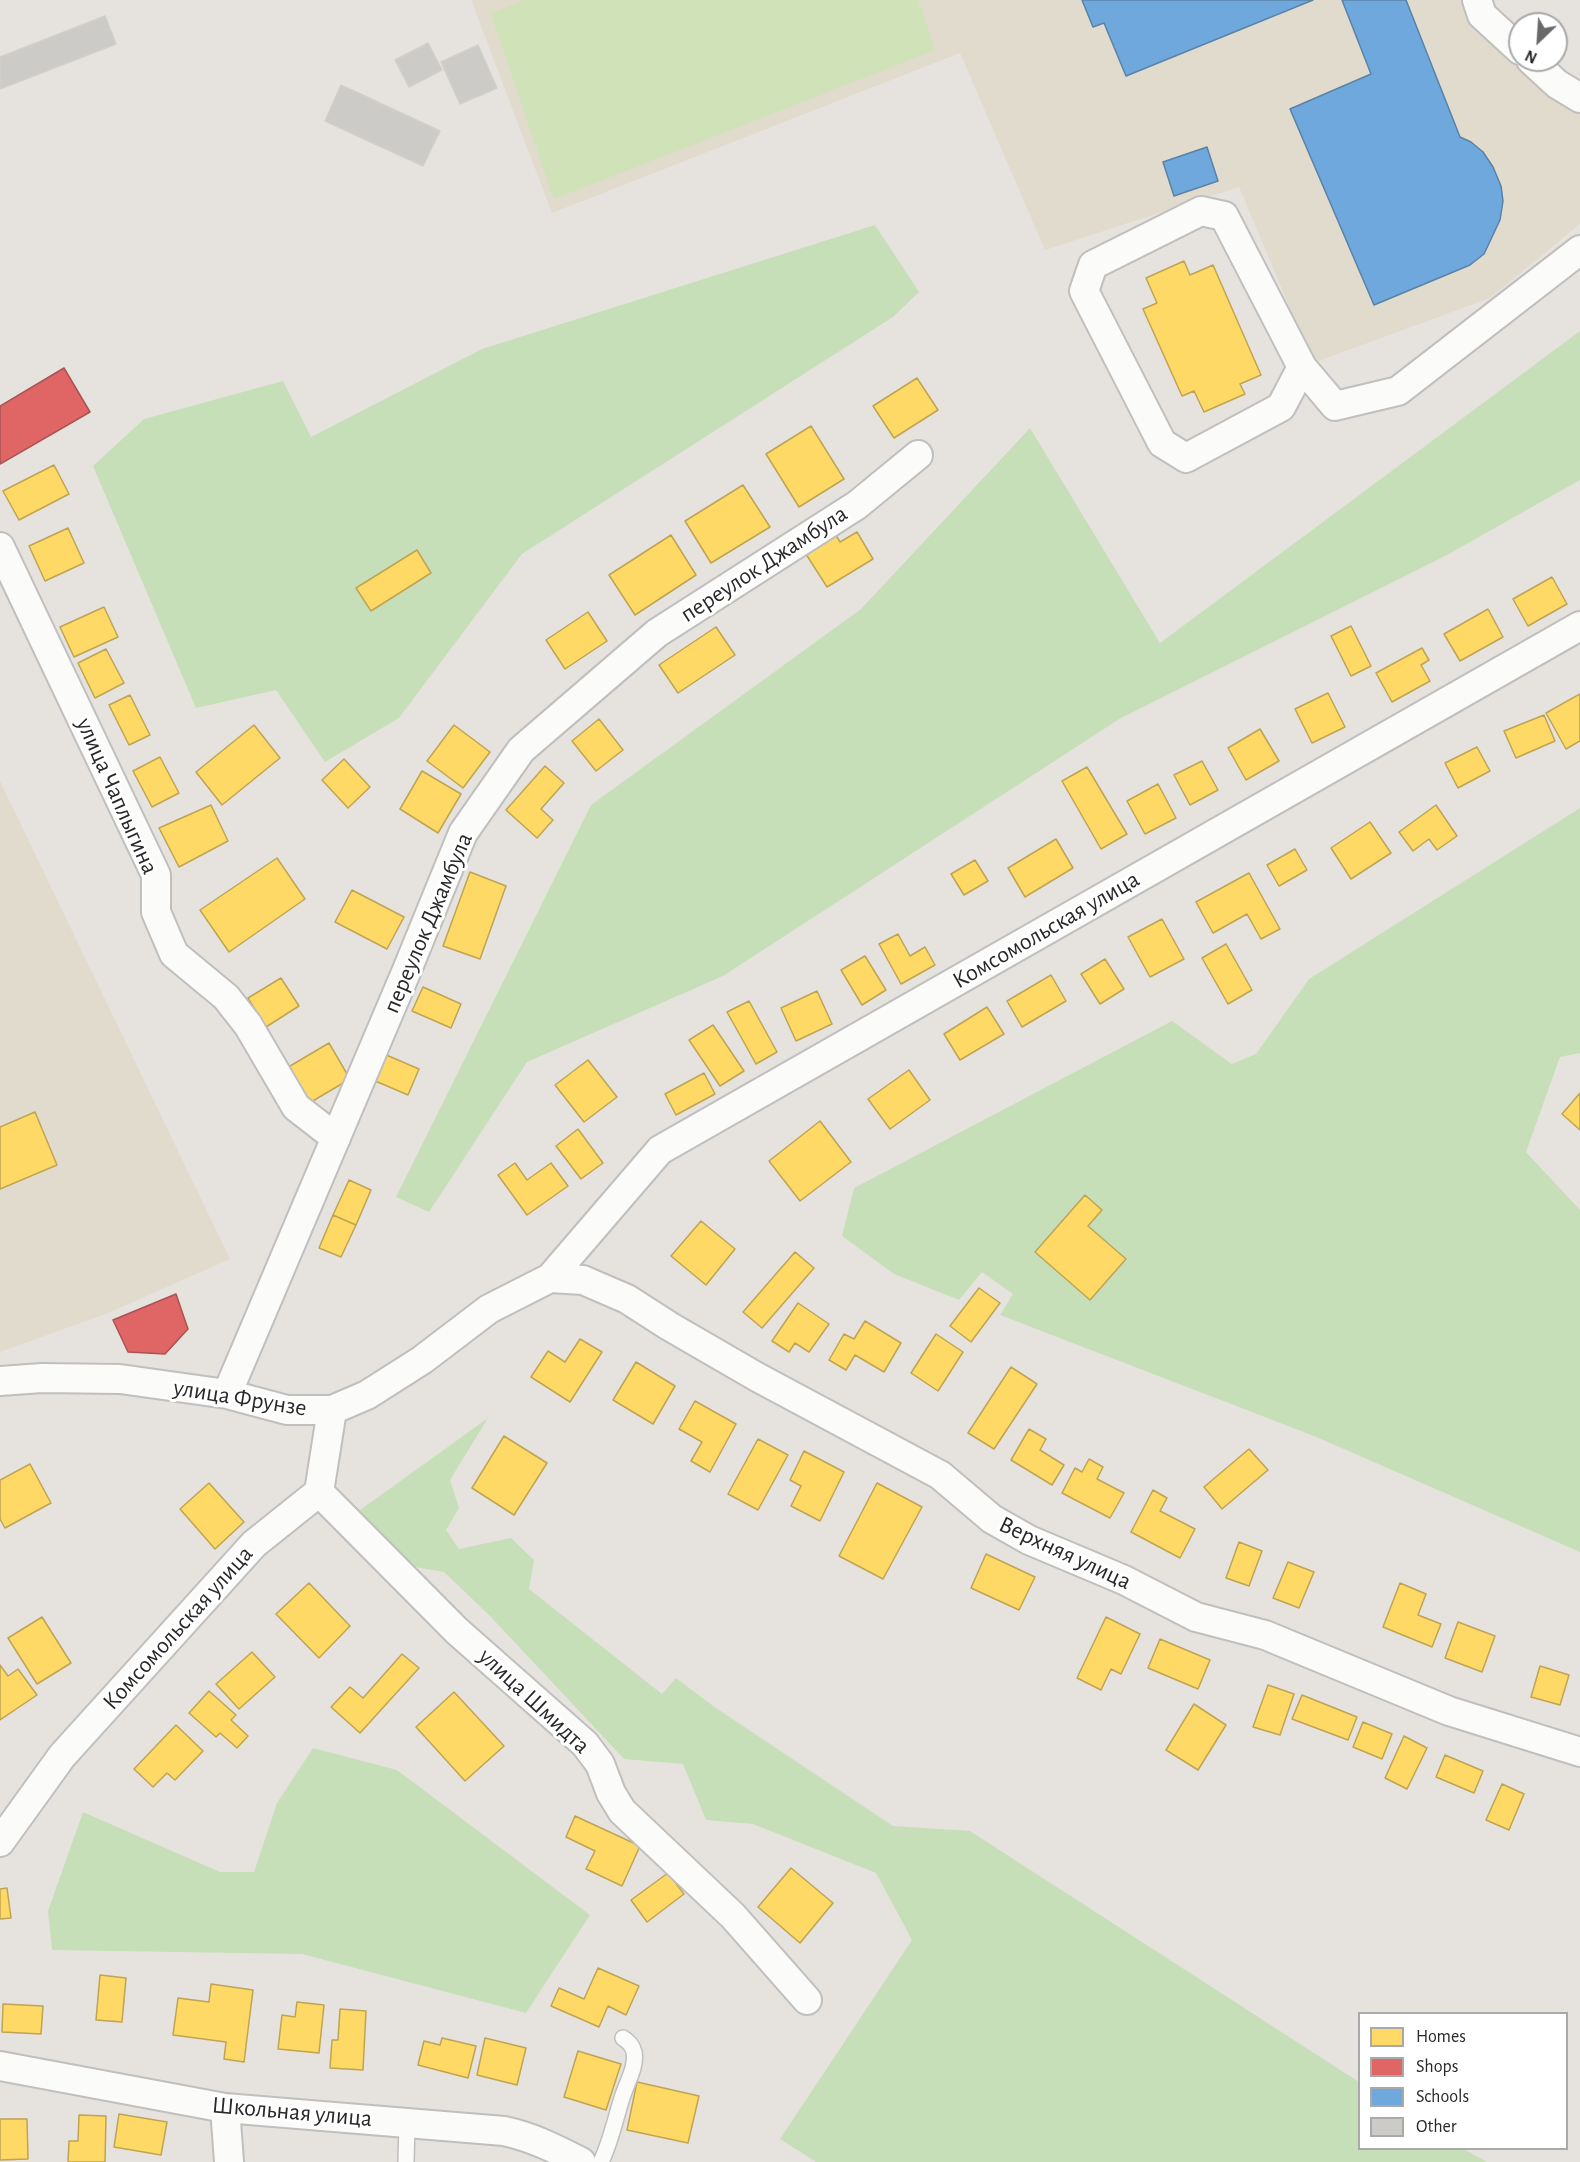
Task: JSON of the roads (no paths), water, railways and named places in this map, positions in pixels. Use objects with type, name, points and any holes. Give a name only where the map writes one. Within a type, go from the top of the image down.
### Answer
[{"type":"street","points":[[1477,0],[1482,15],[1508,39]]},
{"type":"street","points":[[1544,72],[1557,84],[1580,98]]},
{"type":"street","points":[[1302,367],[1281,407],[1186,458],[1162,442],[1084,291],[1093,265],[1201,211],[1224,216],[1302,367],[1335,406],[1398,391],[1580,250]]},
{"type":"street","name":"переулок Джамбула","points":[[227,1394],[463,833],[521,750],[657,633],[857,505],[918,455]]},
{"type":"street","name":"улица Чаплыгина","points":[[0,547],[156,875],[156,912],[174,954],[226,997],[248,1024],[296,1107],[336,1138]]},
{"type":"street","name":"Комсомольская улица","points":[[550,1278],[660,1150],[1580,626]]},
{"type":"street","name":"улица Фрунзе","points":[[0,1381],[42,1378],[120,1379],[227,1394],[287,1410],[332,1410],[367,1395],[422,1360],[489,1309],[550,1278]]},
{"type":"street","name":"Верхняя улица","points":[[550,1278],[583,1280],[627,1299],[757,1377],[940,1475],[992,1519],[1029,1540],[1124,1580],[1196,1617],[1265,1635],[1449,1711],[1580,1752]]},
{"type":"street","points":[[318,1492],[332,1410]]},
{"type":"street","name":"Комсомольская улица","points":[[0,1842],[62,1756],[230,1570],[254,1544],[318,1492]]},
{"type":"street","name":"улица Шмидта","points":[[318,1492],[457,1631],[585,1744],[600,1764],[610,1793],[622,1810],[733,1916],[807,2000]]},
{"type":"street","name":"Школьная улица","points":[[0,2066],[225,2108],[504,2131],[546,2143],[581,2162]]},
{"type":"street","points":[[225,2108],[229,2162]]},
{"type":"lane","points":[[601,2162],[610,2144],[634,2064],[634,2053],[630,2043],[622,2038]]},
{"type":"lane","points":[[406,2162],[407,2123]]}]
